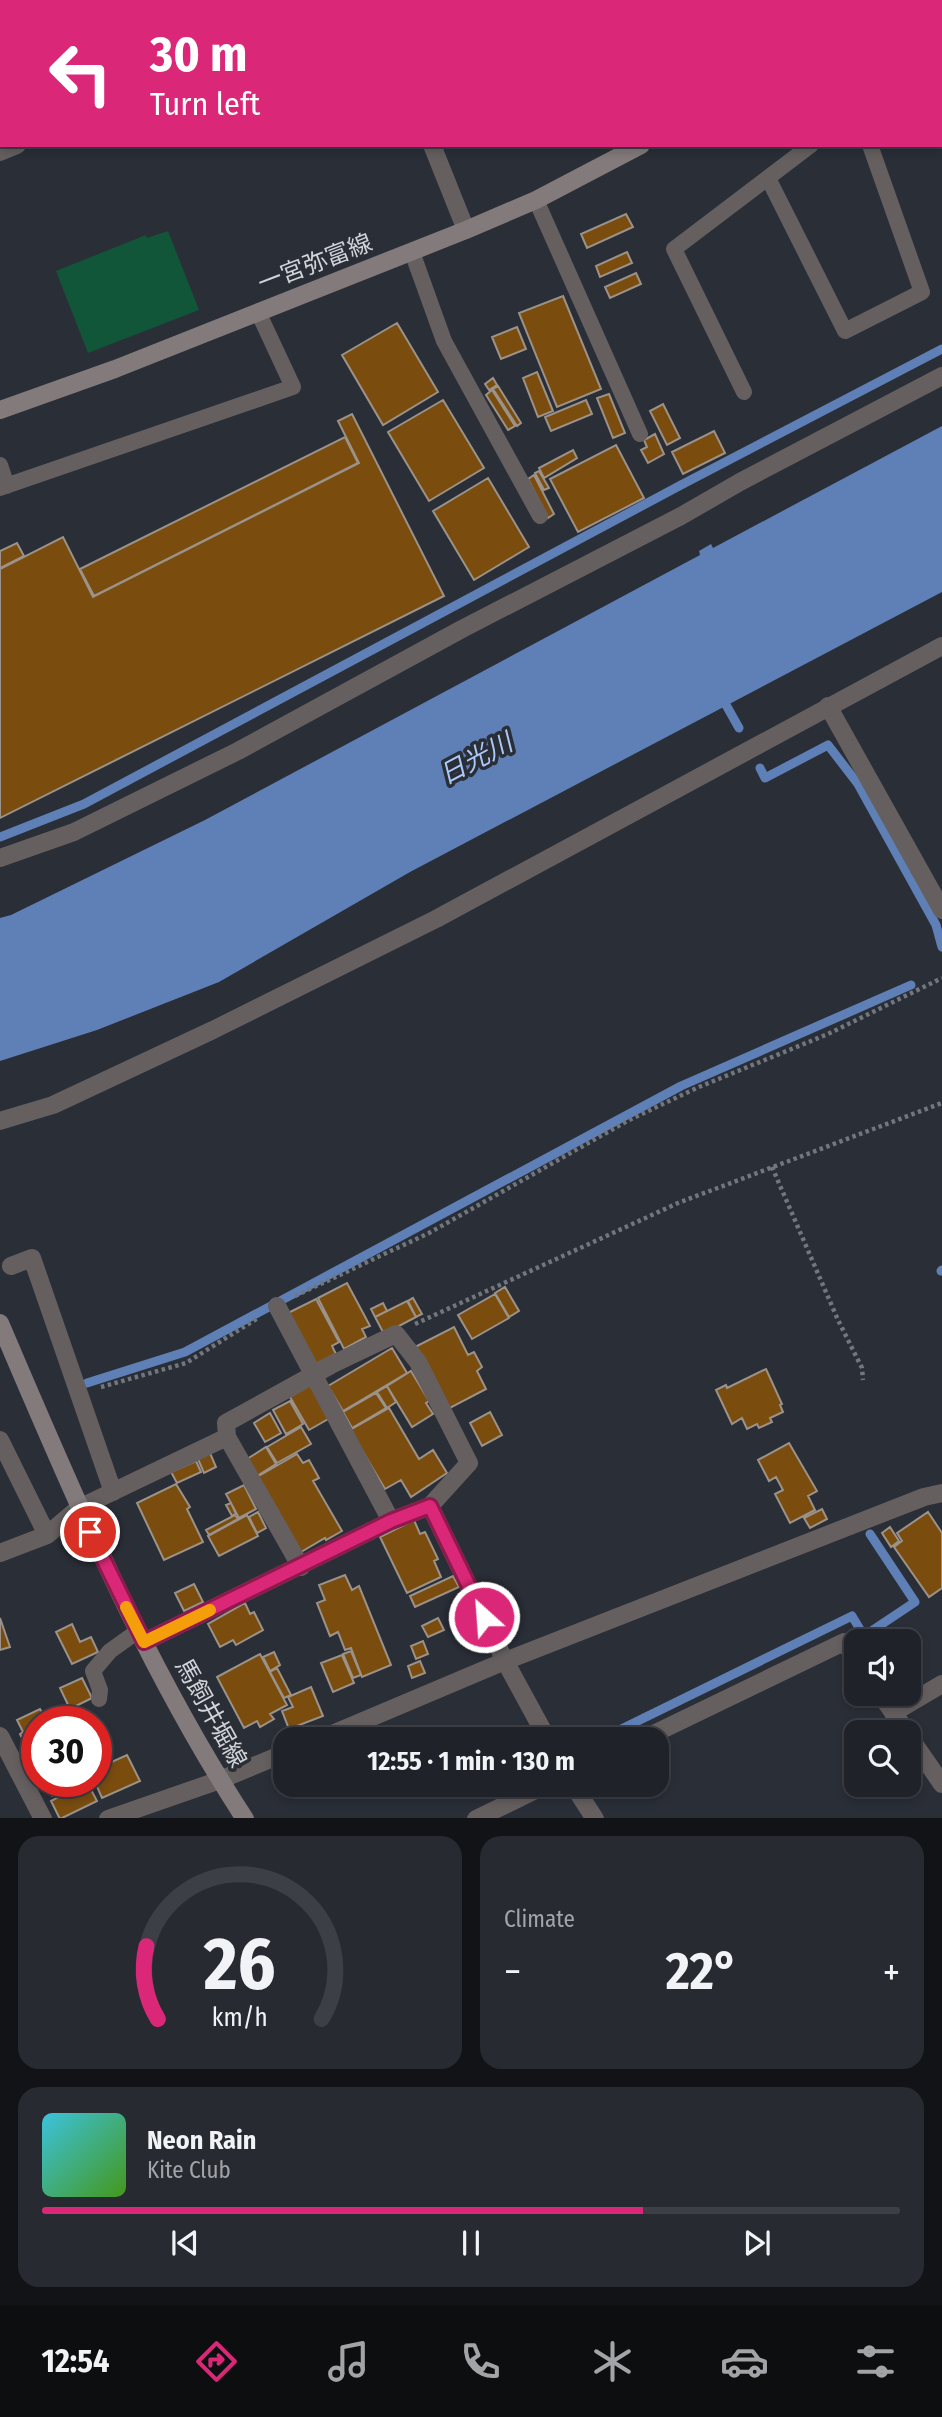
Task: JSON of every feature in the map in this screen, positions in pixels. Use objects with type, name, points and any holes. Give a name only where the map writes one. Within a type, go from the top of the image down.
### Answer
[{"type":"main road","name":"一宮弥富線","points":[[0,410],[115,369],[466,230],[536,200],[637,147]]},
{"type":"main road","name":"馬飼井堀線","points":[[0,1323],[79,1508],[141,1637],[220,1780],[245,1818]]},
{"type":"street","points":[[433,147],[466,230]]},
{"type":"street","points":[[0,858],[74,832],[238,751],[462,629],[681,516],[942,376]]},
{"type":"street","points":[[0,1121],[54,1105],[213,1030],[436,919],[942,646]]},
{"type":"street","points":[[828,706],[942,910]]},
{"type":"street","points":[[11,1266],[32,1258],[113,1492]]},
{"type":"street","points":[[277,1306],[391,1521]]},
{"type":"street","points":[[141,1637],[301,1567],[391,1521],[430,1506],[469,1463],[418,1362],[396,1334],[226,1423],[227,1437],[301,1567]]},
{"type":"street","points":[[0,1553],[47,1535],[79,1508],[227,1437]]},
{"type":"street","points":[[0,1440],[47,1535]]},
{"type":"street","points":[[349,1727],[505,1661],[924,1497],[942,1493]]},
{"type":"street","points":[[430,1506],[505,1661],[541,1727]]},
{"type":"street","points":[[668,1727],[844,1642]]},
{"type":"street","points":[[893,1713],[942,1684]]},
{"type":"street","points":[[888,1706],[898,1720]]},
{"type":"street","points":[[0,1736],[43,1818]]},
{"type":"street","points":[[921,1754],[942,1784]]},
{"type":"street","points":[[108,1818],[220,1780],[273,1758]]},
{"type":"street","points":[[476,1818],[521,1797]]},
{"type":"street","points":[[581,1797],[596,1818]]},
{"type":"lane","points":[[744,393],[674,249],[808,147]]},
{"type":"lane","points":[[768,178],[845,331],[922,292],[871,147]]},
{"type":"lane","points":[[536,200],[639,434]]},
{"type":"lane","points":[[412,252],[444,341],[540,516]]},
{"type":"lane","points":[[0,465],[3,487],[293,387],[258,312]]},
{"type":"lane","points":[[99,1699],[100,1690],[93,1671],[110,1651],[141,1637]]},
{"type":"path","points":[[80,1393],[186,1363],[277,1306],[429,1233],[629,1120],[699,1087],[828,1034],[942,978]]},
{"type":"path","points":[[396,1334],[678,1203],[942,1103]]},
{"type":"path","points":[[772,1167],[838,1320],[862,1368],[863,1380]]},
{"type":"green space","points":[[168,231],[199,310],[88,353],[56,271],[146,235],[147,238]]},
{"type":"water","name":"日光川","points":[[942,426],[942,592],[410,872],[219,982],[97,1030],[0,1061],[0,918],[205,820],[700,555],[699,551],[711,544],[713,548]]},
{"type":"building","points":[[626,214],[633,227],[587,248],[581,234]]},
{"type":"building","points":[[627,252],[632,263],[600,277],[596,266]]},
{"type":"building","points":[[636,273],[641,284],[610,298],[605,287]]},
{"type":"building","points":[[563,296],[601,389],[557,407],[519,313]]},
{"type":"building","points":[[397,323],[438,392],[383,425],[342,355]]},
{"type":"building","points":[[517,327],[526,349],[501,359],[492,337]]},
{"type":"building","points":[[537,372],[553,411],[538,417],[523,378]]},
{"type":"building","points":[[493,378],[497,385],[489,390],[485,384]]},
{"type":"building","points":[[498,386],[521,423],[517,426],[493,389]]},
{"type":"building","points":[[492,390],[515,426],[508,430],[486,395]]},
{"type":"building","points":[[609,394],[625,433],[613,438],[597,398]]},
{"type":"building","points":[[443,400],[484,468],[429,501],[388,432]]},
{"type":"building","points":[[586,400],[592,414],[551,431],[545,417]]},
{"type":"building","points":[[663,404],[680,438],[667,445],[650,411]]},
{"type":"building","points":[[352,414],[444,596],[0,818],[0,569],[63,537],[93,597],[359,463],[338,421]]},
{"type":"building","points":[[714,431],[725,453],[683,474],[672,452]]},
{"type":"building","points":[[655,434],[664,454],[648,463],[641,450],[647,447],[644,440]]},
{"type":"building","points":[[345,437],[358,463],[94,596],[80,569]]},
{"type":"building","points":[[616,445],[644,498],[578,532],[550,479]]},
{"type":"building","points":[[573,450],[577,458],[544,478],[539,468]]},
{"type":"building","points":[[539,471],[549,488],[544,490],[535,473]]},
{"type":"building","points":[[534,475],[554,514],[548,518],[528,479]]},
{"type":"building","points":[[488,478],[529,547],[474,580],[433,511]]},
{"type":"building","points":[[17,543],[24,556],[0,568],[0,551]]},
{"type":"building","points":[[347,1283],[370,1326],[362,1329],[366,1337],[344,1349],[318,1298]]},
{"type":"building","points":[[505,1287],[519,1311],[509,1317],[495,1293]]},
{"type":"building","points":[[495,1294],[509,1318],[472,1339],[458,1315]]},
{"type":"building","points":[[413,1298],[422,1314],[416,1317],[408,1301]]},
{"type":"building","points":[[316,1299],[339,1342],[332,1346],[336,1354],[314,1365],[286,1314]]},
{"type":"building","points":[[407,1301],[416,1317],[384,1334],[375,1317]]},
{"type":"building","points":[[383,1303],[387,1311],[375,1317],[371,1309]]},
{"type":"building","points":[[454,1327],[468,1355],[474,1352],[482,1367],[477,1371],[486,1389],[448,1409],[415,1347]]},
{"type":"building","points":[[392,1348],[407,1373],[343,1411],[328,1386]]},
{"type":"building","points":[[766,1369],[783,1412],[770,1418],[772,1422],[759,1428],[757,1424],[747,1429],[742,1418],[732,1424],[716,1390],[726,1385],[727,1388]]},
{"type":"building","points":[[411,1371],[429,1401],[426,1403],[433,1414],[412,1427],[387,1386]]},
{"type":"building","points":[[310,1385],[330,1418],[309,1430],[290,1397]]},
{"type":"building","points":[[387,1386],[396,1402],[387,1408],[377,1392]]},
{"type":"building","points":[[376,1393],[386,1408],[352,1428],[343,1412]]},
{"type":"building","points":[[290,1401],[303,1424],[286,1434],[273,1410]]},
{"type":"building","points":[[389,1408],[419,1459],[433,1450],[447,1473],[411,1497],[401,1480],[385,1489],[350,1430]]},
{"type":"building","points":[[490,1412],[502,1435],[482,1446],[470,1423]]},
{"type":"building","points":[[270,1413],[281,1433],[265,1442],[254,1423]]},
{"type":"building","points":[[301,1427],[311,1444],[277,1463],[267,1447]]},
{"type":"building","points":[[789,1443],[817,1491],[808,1496],[815,1510],[790,1523],[775,1494],[783,1490],[776,1477],[769,1481],[758,1460]]},
{"type":"building","points":[[266,1447],[276,1464],[257,1476],[247,1459]]},
{"type":"building","points":[[210,1453],[216,1467],[204,1473],[198,1459]]},
{"type":"building","points":[[297,1454],[303,1463],[309,1460],[319,1478],[313,1481],[342,1531],[301,1552],[257,1477]]},
{"type":"building","points":[[196,1461],[201,1472],[177,1483],[171,1472]]},
{"type":"building","points":[[176,1484],[190,1507],[187,1509],[203,1542],[164,1560],[137,1503]]},
{"type":"building","points":[[244,1485],[256,1509],[239,1518],[226,1494]]},
{"type":"building","points":[[231,1503],[236,1514],[232,1516],[226,1505]]},
{"type":"building","points":[[822,1509],[827,1519],[810,1528],[804,1518]]},
{"type":"building","points":[[258,1512],[266,1528],[257,1533],[249,1517]]},
{"type":"building","points":[[928,1512],[942,1533],[942,1588],[929,1597],[894,1547],[902,1541],[897,1533]]},
{"type":"building","points":[[235,1515],[238,1519],[209,1535],[206,1530]]},
{"type":"building","points":[[247,1515],[258,1536],[219,1556],[208,1536]]},
{"type":"building","points":[[414,1520],[420,1534],[425,1532],[438,1559],[434,1561],[441,1577],[407,1593],[380,1537]]},
{"type":"building","points":[[890,1527],[899,1541],[891,1547],[882,1533]]},
{"type":"building","points":[[345,1575],[352,1590],[359,1586],[391,1665],[362,1677],[351,1648],[345,1650],[338,1632],[330,1636],[317,1603],[325,1600],[319,1585]]},
{"type":"building","points":[[453,1576],[459,1587],[415,1607],[410,1596]]},
{"type":"building","points":[[194,1584],[203,1602],[184,1611],[175,1593]]},
{"type":"building","points":[[245,1603],[250,1614],[254,1612],[263,1630],[236,1645],[233,1640],[220,1647],[208,1624]]},
{"type":"building","points":[[0,1618],[10,1647],[0,1650]]},
{"type":"building","points":[[438,1618],[444,1630],[428,1637],[422,1626]]},
{"type":"building","points":[[72,1624],[80,1642],[91,1637],[98,1652],[72,1664],[56,1632]]},
{"type":"building","points":[[423,1641],[428,1654],[416,1659],[411,1646]]},
{"type":"building","points":[[351,1651],[361,1675],[353,1678],[343,1654]]},
{"type":"building","points":[[274,1652],[280,1665],[270,1671],[263,1657]]},
{"type":"building","points":[[260,1654],[287,1705],[270,1714],[274,1719],[260,1727],[257,1721],[244,1728],[217,1677]]},
{"type":"building","points":[[342,1655],[354,1683],[333,1692],[321,1663]]},
{"type":"building","points":[[420,1661],[425,1673],[412,1678],[408,1666]]},
{"type":"building","points":[[277,1668],[291,1695],[284,1698],[270,1672]]},
{"type":"building","points":[[82,1678],[92,1698],[76,1706],[69,1706],[60,1688]]},
{"type":"building","points":[[311,1687],[323,1716],[288,1727],[282,1711],[293,1707],[288,1697]]},
{"type":"building","points":[[127,1755],[140,1781],[112,1794],[112,1762]]},
{"type":"building","points":[[59,1797],[95,1797],[97,1801],[62,1818],[60,1818],[51,1801]]},
{"type":"waterway","points":[[0,837],[84,804],[681,485],[942,349]]},
{"type":"waterway","points":[[721,696],[739,728]]},
{"type":"waterway","points":[[760,768],[765,778],[828,745],[858,784],[936,925],[942,947]]},
{"type":"waterway","points":[[87,1383],[185,1352],[681,1086],[911,985]]},
{"type":"waterway","points":[[626,1727],[852,1616],[864,1636],[915,1602],[870,1534]]},
{"type":"slow traffic","points":[[126,1607],[144,1642],[210,1610]]},
{"type":"route","points":[[90,1532],[144,1642],[391,1521],[430,1506],[484,1617]]}]
